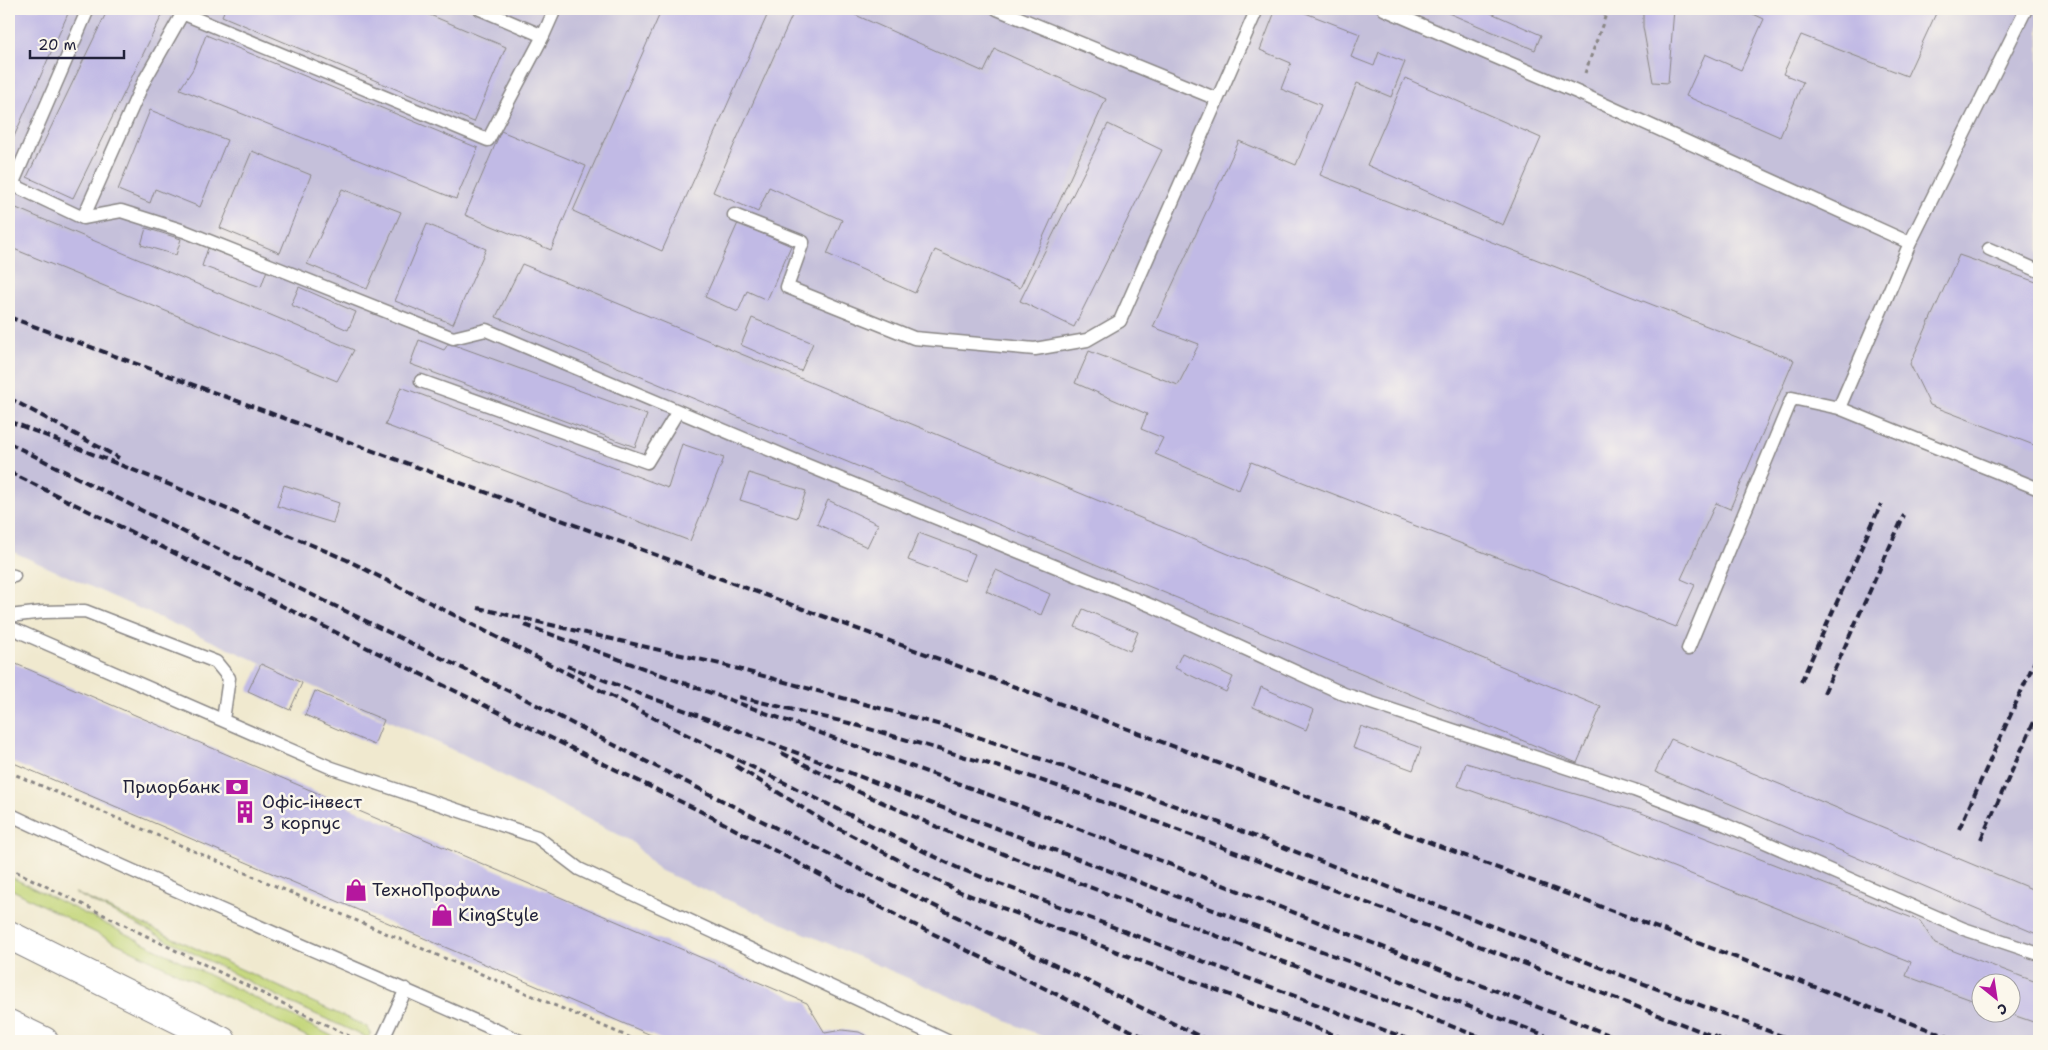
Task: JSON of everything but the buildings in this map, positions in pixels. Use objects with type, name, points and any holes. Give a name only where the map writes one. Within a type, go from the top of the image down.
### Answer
[{"type":"main road","points":[[9,935],[222,1041]]},
{"type":"main road","points":[[9,1024],[44,1041]]},
{"type":"lane","points":[[88,9],[10,184],[83,218],[121,211],[184,231],[453,338],[486,330],[1152,606],[1344,694],[1644,794],[1726,825],[1964,929],[2039,954]]},
{"type":"lane","points":[[480,9],[542,36]]},
{"type":"lane","points":[[83,218],[143,83],[184,11],[488,140],[555,9]]},
{"type":"lane","points":[[997,9],[1217,99]]},
{"type":"lane","points":[[734,215],[802,242],[787,287],[914,338],[1035,350],[1087,340],[1120,321],[1256,9]]},
{"type":"lane","points":[[1384,9],[1578,93],[1910,243]]},
{"type":"lane","points":[[1839,408],[1910,243],[2026,9]]},
{"type":"lane","points":[[1989,249],[2039,271]]},
{"type":"lane","points":[[421,380],[647,462],[678,411]]},
{"type":"lane","points":[[1688,649],[1792,398],[1839,408],[2039,489]]},
{"type":"lane","points":[[9,616],[44,612],[85,612],[216,662],[229,678],[222,720]]},
{"type":"lane","points":[[9,627],[332,768],[537,837],[579,869],[947,1041]]},
{"type":"lane","points":[[9,814],[124,869],[520,1041]]},
{"type":"lane","points":[[382,1041],[406,990]]},
{"type":"path","points":[[1578,93],[1608,9]]},
{"type":"path","points":[[9,772],[638,1041]]},
{"type":"path","points":[[9,868],[359,1041]]},
{"type":"shaded area","points":[[9,9],[2039,9],[2039,1041],[1053,1041],[659,870],[631,841],[445,746],[9,550]]},
{"type":"green space","points":[[9,876],[342,1041],[316,1041],[88,929],[9,888]]},
{"type":"green space","points":[[75,893],[367,1027],[371,1033],[368,1038],[291,1003]]},
{"type":"railway","points":[[9,317],[1018,688],[1959,1041]]},
{"type":"railway","points":[[9,398],[119,458]]},
{"type":"railway","points":[[9,421],[161,481],[347,560],[689,736],[958,868],[1413,1041]]},
{"type":"railway","points":[[9,443],[192,536],[521,697],[760,820],[1209,1041]]},
{"type":"railway","points":[[9,472],[706,814],[905,920],[1152,1041]]},
{"type":"railway","points":[[1801,682],[1881,504]]},
{"type":"railway","points":[[1824,693],[1904,515]]},
{"type":"railway","points":[[478,608],[720,664],[955,729],[1167,803],[1795,1041]]},
{"type":"railway","points":[[525,625],[1017,805],[1625,1041]]},
{"type":"railway","points":[[1959,829],[2039,652]]},
{"type":"railway","points":[[567,666],[1560,1041]]},
{"type":"railway","points":[[739,697],[849,723],[1020,773],[1123,809],[1726,1041]]},
{"type":"railway","points":[[1981,839],[2039,711]]},
{"type":"railway","points":[[782,753],[859,792],[962,838],[1490,1041]]},
{"type":"railway","points":[[736,766],[822,820],[958,891],[1350,1041]]},
{"type":"place","name":"Приорбанк","points":[[237,787]]},
{"type":"place","name":"Офіс-інвест 3 корпус","points":[[245,812]]},
{"type":"place","name":"ТехноПрофиль","points":[[356,890]]},
{"type":"place","name":"KingStyle","points":[[442,915]]}]
